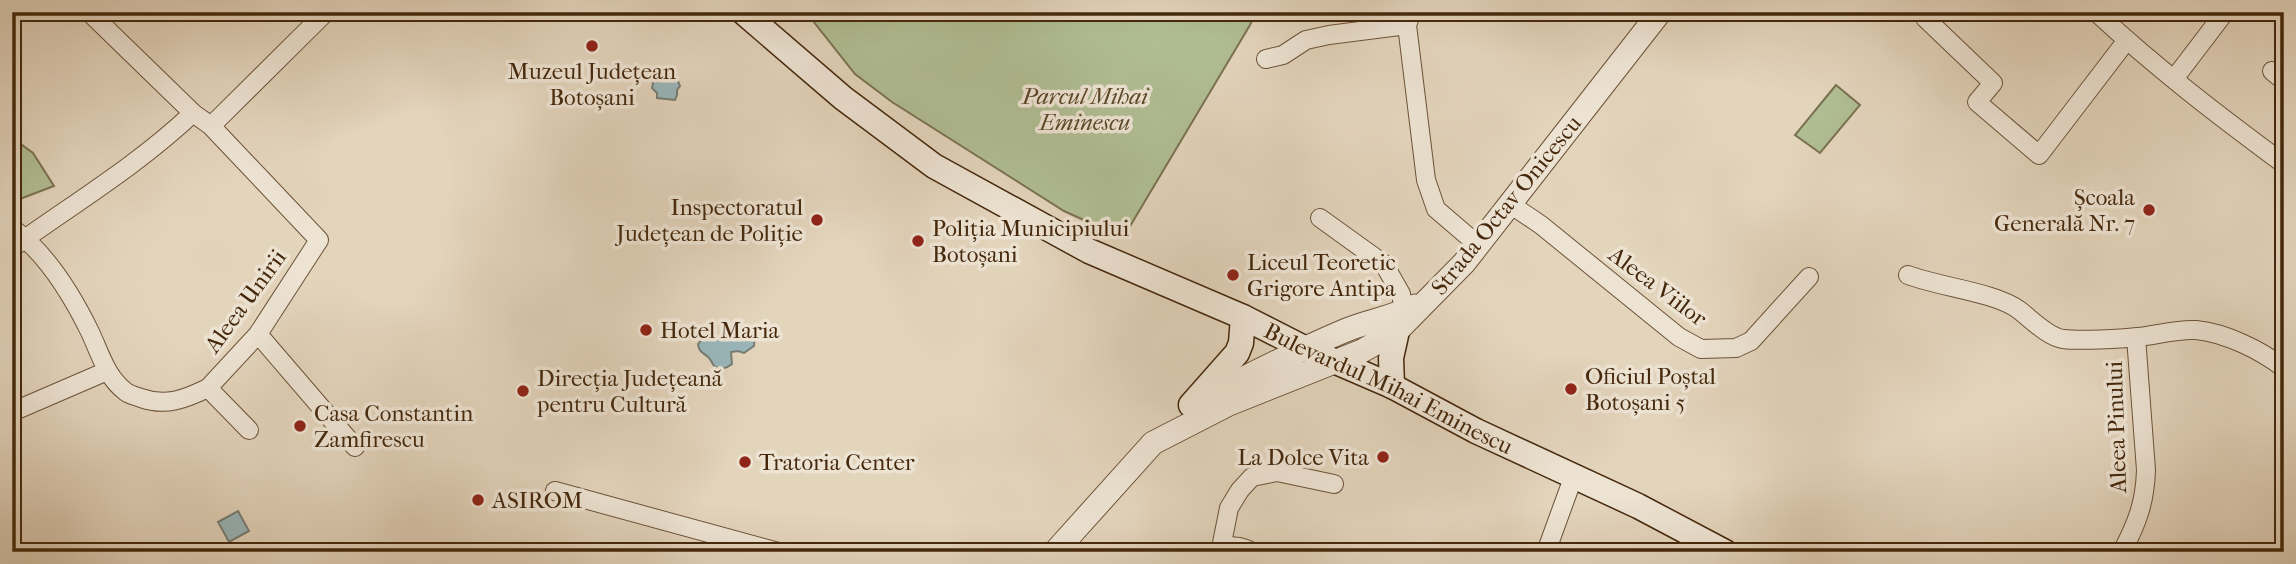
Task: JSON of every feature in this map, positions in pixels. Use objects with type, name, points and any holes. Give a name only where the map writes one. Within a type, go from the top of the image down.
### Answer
[{"type":"main road","name":"Bulevardul Mihai Eminescu","points":[[743,12],[843,98],[934,166],[1089,251],[1244,317],[1336,363],[1392,386],[1476,431],[1638,506],[1725,552]]},
{"type":"main road","points":[[1191,405],[1237,353],[1244,317]]},
{"type":"main road","points":[[1392,386],[1391,358],[1400,321]]},
{"type":"street","points":[[89,12],[193,113],[211,126],[326,12]]},
{"type":"street","name":"Strada Octav Onicescu","points":[[1055,552],[1153,443],[1229,404],[1362,351],[1430,298],[1451,278],[1478,245],[1660,12]]},
{"type":"street","points":[[2096,12],[2213,111],[2284,164]]},
{"type":"street","points":[[2174,79],[2225,12]]},
{"type":"street","points":[[1266,59],[1283,55],[1306,40],[1410,19],[1426,180],[1431,197],[1436,209],[1478,245]]},
{"type":"street","points":[[1925,19],[1993,83],[1977,102],[2039,155],[2127,40]]},
{"type":"street","points":[[17,238],[133,164],[193,113]]},
{"type":"street","name":"Aleea Unirii","points":[[17,238],[62,283],[89,330],[107,371],[127,393],[153,402],[181,401],[208,388],[258,334],[319,240],[211,126]]},
{"type":"street","name":"Aleea Viilor","points":[[1510,204],[1541,225],[1679,337],[1701,349],[1736,348],[1751,341],[1809,277]]},
{"type":"street","points":[[1153,443],[1191,405],[1304,348],[1352,328],[1400,321],[1401,294],[1384,264],[1320,218]]},
{"type":"street","name":"Aleea Pinului","points":[[1908,275],[1928,283],[1997,299],[2018,309],[2031,322],[2061,339],[2136,337],[2195,330],[2221,335],[2284,368]]},
{"type":"street","points":[[258,334],[355,447]]},
{"type":"street","name":"Aleea Pinului","points":[[2122,552],[2139,518],[2146,489],[2147,470],[2136,337]]},
{"type":"street","points":[[12,412],[107,371]]},
{"type":"street","name":"Aleea Unirii","points":[[208,388],[249,430]]},
{"type":"street","points":[[1252,552],[1241,545],[1219,550],[1229,508],[1252,477],[1277,472],[1334,484]]},
{"type":"street","points":[[1546,552],[1573,478]]},
{"type":"street","points":[[555,491],[778,552]]},
{"type":"green space","name":"Parcul Mihai Eminescu","points":[[806,12],[1256,12],[1123,238],[1064,211],[892,102],[855,74]]},
{"type":"green space","points":[[1836,85],[1860,105],[1820,153],[1795,135]]},
{"type":"green space","points":[[18,142],[33,153],[54,186],[12,202],[12,147]]},
{"type":"water","points":[[665,73],[676,76],[680,86],[675,100],[657,98],[657,93],[652,88],[655,75],[663,76]]},
{"type":"water","points":[[746,328],[755,335],[754,346],[744,353],[731,352],[732,364],[728,367],[715,367],[699,349],[698,344],[704,339],[725,339],[739,329]]},
{"type":"water","points":[[238,511],[249,531],[229,542],[218,522]]},
{"type":"place","name":"Muzeul Județean Botoșani","points":[[592,46]]},
{"type":"place","name":"Școala Generală Nr. 7","points":[[2149,210]]},
{"type":"place","name":"Inspectoratul Județean de Poliție","points":[[817,220]]},
{"type":"place","name":"Poliția Municipiului Botoșani","points":[[918,241]]},
{"type":"place","name":"Liceul Teoretic Grigore Antipa","points":[[1233,275]]},
{"type":"place","name":"Hotel Maria","points":[[646,330]]},
{"type":"place","name":"Oficiul Poștal Botoșani 5","points":[[1571,389]]},
{"type":"place","name":"Direcția Județeană pentru Cultură","points":[[523,391]]},
{"type":"place","name":"Casa Constantin Zamfirescu","points":[[300,426]]},
{"type":"place","name":"La Dolce Vita","points":[[1383,457]]},
{"type":"place","name":"Tratoria Center","points":[[745,462]]},
{"type":"place","name":"ASIROM","points":[[478,500]]}]
